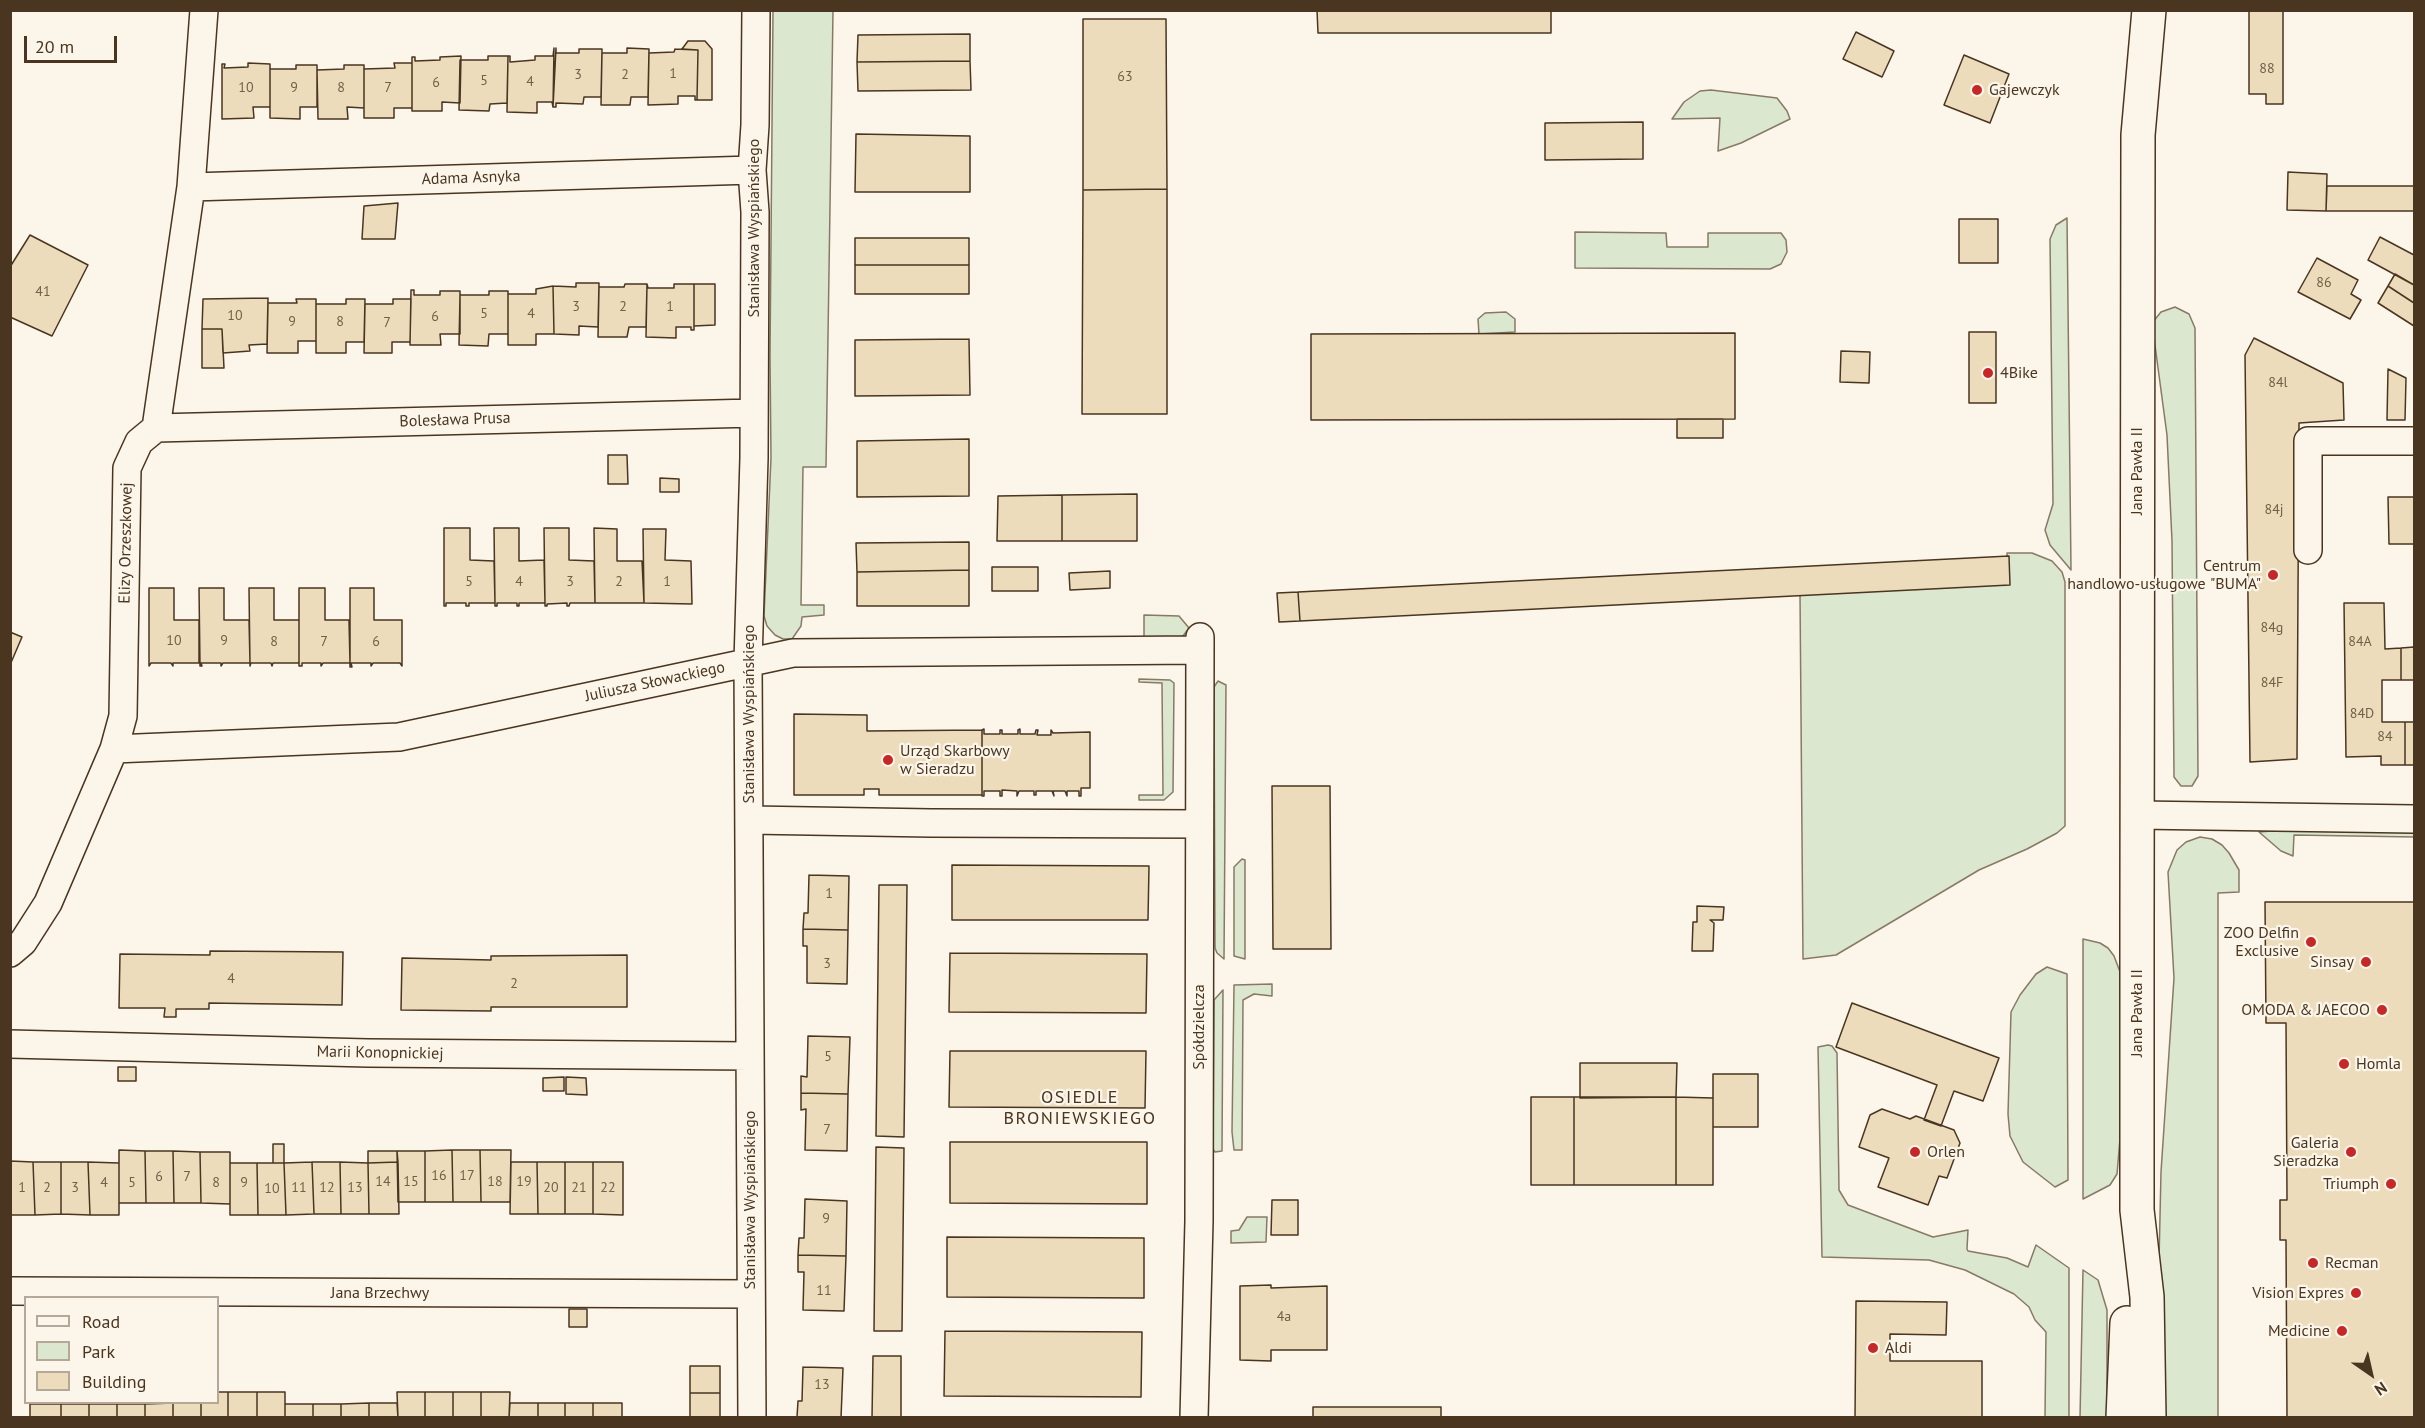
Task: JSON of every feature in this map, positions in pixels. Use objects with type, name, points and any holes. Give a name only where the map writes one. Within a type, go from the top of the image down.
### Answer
[{"type":"main road","name":"Jana Pawła II","points":[[2127,10],[2138,127]]},
{"type":"main road","name":"Jana Pawła II","points":[[2149,10],[2138,127],[2137,1210],[2147,1297],[2149,1418]]},
{"type":"main road","name":"Jana Pawła II","points":[[2123,1418],[2129,1264],[2137,1210]]},
{"type":"street","points":[[156,428],[191,187],[204,10]]},
{"type":"street","name":"Stanisława Wyspiańskiego","points":[[752,1418],[748,662],[754,413],[755,212],[752,170],[755,125],[756,10]]},
{"type":"street","name":"Adama Asnyka","points":[[191,187],[752,170]]},
{"type":"street","name":"Bolesława Prusa","points":[[156,428],[754,413]]},
{"type":"street","name":"Elizy Orzeszkowej","points":[[10,953],[23,942],[48,903],[114,749],[123,716],[127,468],[139,442],[156,428]]},
{"type":"street","points":[[2308,550],[2307,441],[2415,441]]},
{"type":"street","name":"Juliusza Słowackiego","points":[[114,749],[399,737],[793,654],[1200,643]]},
{"type":"street","name":"Spółdzielcza","points":[[1194,1418],[1199,1221],[1200,643]]},
{"type":"street","points":[[2138,815],[2415,819]]},
{"type":"street","points":[[750,820],[977,824],[1199,824]]},
{"type":"street","name":"Marii Konopnickiej","points":[[10,1044],[368,1053],[750,1056]]},
{"type":"street","name":"Jana Brzechwy","points":[[10,1292],[750,1294]]},
{"type":"green space","points":[[773,11],[833,11],[826,467],[803,467],[801,605],[824,605],[824,615],[802,617],[801,626],[792,639],[783,639],[775,635],[767,626],[764,616],[771,458]]},
{"type":"green space","points":[[1711,90],[1777,98],[1790,119],[1741,143],[1718,151],[1720,118],[1672,119],[1684,102],[1700,91]]},
{"type":"green space","points":[[2067,218],[2071,570],[2050,545],[2045,530],[2053,504],[2050,239],[2056,225]]},
{"type":"green space","points":[[1575,232],[1666,233],[1667,247],[1708,247],[1708,233],[1781,233],[1786,240],[1787,252],[1781,264],[1770,269],[1575,268]]},
{"type":"green space","points":[[2175,307],[2189,314],[2195,328],[2198,776],[2192,786],[2181,786],[2174,777],[2172,541],[2167,435],[2152,323],[2161,312]]},
{"type":"green space","points":[[1506,312],[1515,319],[1515,332],[1479,334],[1478,319],[1485,313]]},
{"type":"green space","points":[[2007,553],[2032,553],[2052,561],[2062,572],[2065,582],[2065,826],[2057,833],[2027,849],[1979,870],[1836,955],[1803,959],[1800,594],[2008,580]]},
{"type":"green space","points":[[1144,615],[1179,616],[1189,628],[1183,636],[1175,639],[1144,639]]},
{"type":"green space","points":[[1139,679],[1170,680],[1174,683],[1173,792],[1164,800],[1139,800],[1139,795],[1163,795],[1162,683],[1139,682]]},
{"type":"green space","points":[[1218,681],[1226,685],[1224,959],[1215,948],[1214,687]]},
{"type":"green space","points":[[2312,828],[2414,829],[2414,837],[2294,835],[2293,856],[2281,851],[2259,832]]},
{"type":"green space","points":[[2200,837],[2212,839],[2222,845],[2239,870],[2239,892],[2218,893],[2218,1417],[2160,1418],[2157,1350],[2161,1172],[2174,978],[2168,872],[2177,850],[2186,842]]},
{"type":"green space","points":[[1242,859],[1245,860],[1245,959],[1234,956],[1234,867]]},
{"type":"green space","points":[[2083,939],[2100,943],[2108,948],[2114,956],[2122,977],[2122,1115],[2117,1174],[2110,1185],[2083,1199]]},
{"type":"green space","points":[[2047,967],[2067,974],[2068,1180],[2055,1187],[2023,1162],[2010,1136],[2008,1114],[2011,1012],[2020,995],[2036,974]]},
{"type":"green space","points":[[1272,984],[1272,996],[1254,994],[1243,1000],[1242,1150],[1234,1150],[1232,1132],[1234,985]]},
{"type":"green space","points":[[1223,990],[1222,1151],[1215,1152],[1213,1149],[1214,1000]]},
{"type":"green space","points":[[1832,1046],[1837,1053],[1839,1190],[1848,1205],[1933,1237],[1968,1230],[1968,1251],[2007,1258],[2028,1267],[2036,1245],[2069,1268],[2069,1417],[2045,1417],[2046,1332],[2035,1320],[2029,1307],[2014,1294],[1965,1270],[1929,1260],[1822,1257],[1818,1047]]},
{"type":"green space","points":[[1247,1217],[1267,1217],[1266,1242],[1231,1243],[1231,1231],[1239,1230]]},
{"type":"green space","points":[[2083,1270],[2098,1280],[2107,1310],[2107,1417],[2080,1418]]},
{"type":"building","points":[[1317,10],[1551,10],[1551,33],[1318,33]]},
{"type":"building","points":[[2249,10],[2283,10],[2283,104],[2266,104],[2266,94],[2249,94]]},
{"type":"building","points":[[1083,19],[1166,19],[1167,189],[1083,190]]},
{"type":"building","points":[[1856,32],[1894,51],[1882,77],[1843,59]]},
{"type":"building","points":[[970,34],[970,61],[857,62],[858,35]]},
{"type":"building","points":[[688,41],[705,41],[712,49],[712,100],[697,100],[698,50],[682,49]]},
{"type":"building","points":[[554,48],[553,107],[552,102],[537,102],[537,113],[507,112],[508,56],[510,56],[510,62],[535,60],[535,56],[553,56]]},
{"type":"building","points":[[556,48],[556,53],[579,53],[579,49],[602,49],[601,97],[584,97],[583,104],[556,103],[556,107],[553,107]]},
{"type":"building","points":[[627,48],[649,49],[648,97],[631,97],[630,105],[601,105],[602,53],[627,53]]},
{"type":"building","points":[[675,49],[698,50],[697,100],[695,96],[678,96],[678,104],[648,105],[649,53],[674,52]]},
{"type":"building","points":[[1964,55],[2009,74],[1990,123],[1944,105]]},
{"type":"building","points":[[461,56],[460,103],[442,102],[442,111],[412,111],[412,57],[415,57],[415,61]]},
{"type":"building","points":[[488,56],[508,56],[507,103],[490,104],[489,111],[459,110],[460,60],[488,60]]},
{"type":"building","points":[[970,61],[971,90],[858,91],[857,62]]},
{"type":"building","points":[[248,63],[270,64],[270,107],[253,107],[254,118],[222,119],[222,64],[225,64],[224,68],[248,67]]},
{"type":"building","points":[[394,63],[412,63],[412,108],[394,108],[394,118],[364,118],[364,69],[395,68]]},
{"type":"building","points":[[296,65],[317,65],[317,107],[300,107],[300,119],[270,118],[270,69],[296,69]]},
{"type":"building","points":[[344,65],[364,65],[364,108],[347,107],[348,119],[318,119],[317,70],[344,69]]},
{"type":"building","points":[[1643,122],[1643,159],[1545,160],[1545,123]]},
{"type":"building","points":[[856,134],[970,136],[970,192],[855,192]]},
{"type":"building","points":[[2288,172],[2327,174],[2326,211],[2287,210]]},
{"type":"building","points":[[2327,186],[2414,186],[2414,211],[2326,211]]},
{"type":"building","points":[[1167,189],[1167,414],[1082,414],[1083,190]]},
{"type":"building","points":[[398,203],[395,239],[362,239],[364,206]]},
{"type":"building","points":[[1959,219],[1998,219],[1998,263],[1959,263]]},
{"type":"building","points":[[30,235],[88,265],[52,336],[10,317],[10,267]]},
{"type":"building","points":[[2380,237],[2414,255],[2414,285],[2368,260]]},
{"type":"building","points":[[855,238],[969,238],[969,265],[855,265]]},
{"type":"building","points":[[2317,258],[2358,280],[2351,294],[2361,300],[2350,319],[2298,292]]},
{"type":"building","points":[[855,265],[969,265],[969,294],[855,294]]},
{"type":"building","points":[[2395,274],[2414,285],[2414,303],[2388,286]]},
{"type":"building","points":[[576,283],[599,283],[598,327],[579,326],[579,335],[554,334],[553,286],[576,287]]},
{"type":"building","points":[[625,284],[647,284],[646,327],[629,327],[627,337],[598,337],[599,287],[624,287]]},
{"type":"building","points":[[647,284],[648,288],[674,288],[674,284],[694,284],[694,330],[691,330],[691,327],[676,327],[676,338],[646,337]]},
{"type":"building","points":[[694,284],[715,284],[715,325],[694,326]]},
{"type":"building","points":[[553,286],[554,334],[536,334],[536,345],[508,345],[508,294],[536,294],[536,289]]},
{"type":"building","points":[[2388,286],[2414,303],[2414,326],[2378,303]]},
{"type":"building","points":[[411,290],[414,290],[414,295],[440,295],[440,291],[460,291],[460,334],[440,334],[441,345],[410,345]]},
{"type":"building","points":[[489,291],[508,291],[508,334],[489,334],[488,346],[459,345],[460,295],[489,295]]},
{"type":"building","points":[[268,298],[267,344],[249,345],[250,351],[223,353],[222,329],[202,329],[203,299]]},
{"type":"building","points":[[296,299],[316,299],[316,341],[298,341],[298,353],[267,353],[268,303],[297,303]]},
{"type":"building","points":[[346,299],[365,299],[364,342],[346,342],[346,353],[316,353],[316,304],[346,304]]},
{"type":"building","points":[[393,299],[411,299],[410,342],[392,342],[392,353],[364,353],[365,304],[393,304]]},
{"type":"building","points":[[202,329],[222,329],[224,368],[202,368]]},
{"type":"building","points":[[1969,332],[1996,332],[1996,403],[1969,403]]},
{"type":"building","points":[[1735,333],[1735,419],[1311,420],[1311,334]]},
{"type":"building","name":"Centrum handlowo-usługowe \"BUMA\"","points":[[2254,338],[2343,383],[2344,420],[2299,423],[2297,759],[2250,762],[2245,355]]},
{"type":"building","points":[[969,339],[970,395],[855,396],[855,340]]},
{"type":"building","points":[[1841,351],[1870,352],[1869,383],[1840,382]]},
{"type":"building","points":[[2388,369],[2406,378],[2405,420],[2387,420]]},
{"type":"building","points":[[1677,419],[1723,419],[1723,438],[1677,438]]},
{"type":"building","points":[[969,439],[969,496],[857,497],[857,441]]},
{"type":"building","points":[[608,455],[627,455],[628,484],[608,484]]},
{"type":"building","points":[[660,478],[679,479],[679,492],[660,492]]},
{"type":"building","points":[[1137,494],[1137,541],[1062,541],[1062,495]]},
{"type":"building","points":[[1062,495],[1062,541],[997,541],[998,496]]},
{"type":"building","points":[[2388,497],[2414,497],[2414,544],[2389,544]]},
{"type":"building","points":[[444,528],[470,528],[470,560],[494,561],[495,603],[469,603],[469,606],[466,606],[466,603],[446,603],[444,606]]},
{"type":"building","points":[[494,528],[519,528],[519,561],[544,560],[545,603],[519,603],[517,606],[517,603],[497,603],[495,606]]},
{"type":"building","points":[[544,528],[569,528],[569,560],[594,561],[595,603],[570,603],[569,606],[567,603],[547,604],[545,606]]},
{"type":"building","points":[[594,528],[617,529],[617,561],[642,561],[644,603],[595,603]]},
{"type":"building","points":[[643,529],[666,529],[665,560],[691,561],[692,604],[644,603]]},
{"type":"building","points":[[969,542],[969,570],[857,572],[856,543]]},
{"type":"building","points":[[2009,556],[2010,585],[1300,621],[1298,592]]},
{"type":"building","points":[[992,567],[1038,567],[1038,591],[992,591]]},
{"type":"building","points":[[969,570],[969,606],[857,606],[857,572]]},
{"type":"building","points":[[1110,571],[1110,588],[1070,590],[1069,573]]},
{"type":"building","points":[[149,588],[174,588],[174,620],[199,620],[199,663],[173,663],[173,666],[171,663],[151,663],[149,666]]},
{"type":"building","points":[[199,588],[224,588],[224,620],[249,620],[250,663],[223,663],[221,666],[221,663],[201,663],[202,666],[200,666]]},
{"type":"building","points":[[249,588],[274,588],[274,620],[299,620],[299,663],[273,663],[272,666],[271,663],[251,663],[250,666]]},
{"type":"building","points":[[299,588],[325,588],[325,620],[349,620],[350,663],[323,663],[321,666],[321,663],[302,663],[302,666],[299,666]]},
{"type":"building","points":[[350,588],[374,588],[374,620],[402,620],[402,666],[400,663],[373,663],[371,666],[371,663],[351,663],[352,667],[350,667]]},
{"type":"building","points":[[1298,592],[1300,621],[1279,622],[1277,593]]},
{"type":"building","points":[[2344,603],[2384,603],[2385,649],[2401,648],[2401,680],[2382,680],[2382,722],[2405,722],[2405,765],[2381,765],[2381,756],[2346,757]]},
{"type":"building","points":[[10,632],[22,637],[10,665]]},
{"type":"building","points":[[2414,647],[2414,680],[2401,680],[2401,648]]},
{"type":"building","name":"Urząd Skarbowy w Sieradzu","points":[[794,714],[867,715],[867,731],[982,730],[982,795],[879,795],[879,789],[864,789],[864,795],[794,795]]},
{"type":"building","points":[[2405,722],[2414,722],[2414,765],[2405,765]]},
{"type":"building","points":[[984,729],[984,734],[1000,734],[1002,730],[1002,734],[1018,734],[1020,729],[1020,734],[1035,734],[1038,730],[1037,735],[1051,735],[1051,730],[1053,733],[1090,732],[1090,788],[1081,788],[1081,796],[1079,796],[1079,791],[1067,791],[1067,796],[1065,791],[1053,791],[1054,796],[1052,791],[1036,791],[1034,795],[1034,791],[1019,791],[1017,796],[1017,791],[1002,790],[1002,796],[1000,796],[1000,791],[984,791],[984,796],[982,796],[982,730]]},
{"type":"building","points":[[1272,786],[1330,786],[1331,949],[1273,949]]},
{"type":"building","points":[[952,865],[1149,866],[1148,920],[952,920]]},
{"type":"building","points":[[809,875],[849,876],[848,930],[803,929],[804,913],[808,913]]},
{"type":"building","points":[[879,885],[907,885],[904,1137],[876,1136]]},
{"type":"building","name":"Galeria Sieradzka","points":[[2265,902],[2414,902],[2414,1418],[2287,1418],[2286,1240],[2280,1240],[2280,1200],[2287,1200],[2286,1023],[2266,1023]]},
{"type":"building","points":[[1697,906],[1724,907],[1723,920],[1710,920],[1714,923],[1713,951],[1692,951],[1693,922],[1697,922]]},
{"type":"building","points":[[803,929],[848,930],[847,984],[807,983],[807,946],[803,946]]},
{"type":"building","points":[[210,951],[343,952],[342,1005],[209,1003],[209,1009],[176,1009],[176,1017],[164,1017],[165,1008],[119,1008],[120,954],[210,955]]},
{"type":"building","points":[[950,953],[1147,954],[1146,1013],[949,1012]]},
{"type":"building","points":[[627,955],[627,1007],[491,1007],[491,1011],[401,1010],[402,958],[491,960],[491,956]]},
{"type":"building","points":[[1852,1003],[1999,1058],[1983,1101],[1954,1091],[1941,1126],[1924,1120],[1937,1085],[1836,1047]]},
{"type":"building","points":[[808,1036],[850,1037],[848,1094],[801,1093],[801,1076],[807,1077]]},
{"type":"building","points":[[950,1051],[1146,1051],[1145,1108],[949,1107]]},
{"type":"building","points":[[1580,1063],[1677,1063],[1676,1097],[1580,1098]]},
{"type":"building","points":[[118,1067],[136,1067],[136,1081],[118,1081]]},
{"type":"building","points":[[1713,1074],[1758,1074],[1758,1127],[1713,1127]]},
{"type":"building","points":[[564,1077],[564,1091],[543,1091],[543,1078]]},
{"type":"building","points":[[566,1077],[586,1078],[587,1095],[566,1094]]},
{"type":"building","points":[[801,1093],[848,1094],[847,1151],[805,1150],[806,1109],[801,1110]]},
{"type":"building","points":[[1531,1097],[1574,1097],[1574,1185],[1531,1185]]},
{"type":"building","points":[[1574,1097],[1676,1097],[1676,1185],[1574,1185]]},
{"type":"building","points":[[1676,1097],[1713,1098],[1713,1185],[1676,1185]]},
{"type":"building","name":"Orlen","points":[[1882,1109],[1910,1119],[1916,1116],[1954,1130],[1960,1143],[1947,1178],[1939,1176],[1928,1205],[1878,1187],[1889,1158],[1859,1147],[1870,1115]]},
{"type":"building","points":[[950,1142],[1147,1142],[1147,1204],[950,1203]]},
{"type":"building","points":[[273,1144],[284,1144],[284,1163],[273,1163]]},
{"type":"building","points":[[876,1147],[904,1148],[902,1331],[874,1331]]},
{"type":"building","points":[[119,1150],[145,1151],[146,1203],[119,1203]]},
{"type":"building","points":[[452,1150],[480,1150],[481,1202],[453,1202]]},
{"type":"building","points":[[452,1150],[453,1202],[425,1202],[425,1151]]},
{"type":"building","points":[[480,1150],[511,1150],[510,1202],[481,1202]]},
{"type":"building","points":[[145,1151],[173,1151],[174,1203],[146,1203]]},
{"type":"building","points":[[173,1151],[200,1152],[201,1203],[174,1203]]},
{"type":"building","points":[[368,1151],[397,1151],[398,1162],[368,1163]]},
{"type":"building","points":[[397,1151],[425,1151],[425,1202],[398,1202]]},
{"type":"building","points":[[200,1152],[230,1152],[230,1204],[201,1203]]},
{"type":"building","points":[[10,1161],[33,1162],[35,1215],[10,1215]]},
{"type":"building","points":[[33,1162],[61,1162],[61,1214],[35,1215]]},
{"type":"building","points":[[61,1162],[88,1162],[90,1215],[61,1214]]},
{"type":"building","points":[[88,1162],[119,1163],[119,1215],[90,1215]]},
{"type":"building","points":[[312,1162],[340,1162],[341,1214],[314,1214]]},
{"type":"building","points":[[312,1162],[314,1214],[286,1215],[284,1163]]},
{"type":"building","points":[[340,1162],[368,1163],[369,1214],[341,1214]]},
{"type":"building","points":[[398,1162],[399,1214],[369,1214],[368,1163]]},
{"type":"building","points":[[511,1162],[537,1162],[538,1214],[510,1214]]},
{"type":"building","points":[[537,1162],[565,1162],[565,1214],[538,1214]]},
{"type":"building","points":[[565,1162],[593,1162],[593,1214],[565,1214]]},
{"type":"building","points":[[593,1162],[623,1162],[623,1215],[593,1214]]},
{"type":"building","points":[[230,1163],[257,1163],[258,1215],[230,1215]]},
{"type":"building","points":[[257,1163],[284,1163],[286,1215],[258,1215]]},
{"type":"building","points":[[805,1199],[847,1201],[846,1256],[798,1255],[799,1238],[804,1238]]},
{"type":"building","points":[[1272,1200],[1298,1200],[1298,1235],[1271,1235]]},
{"type":"building","points":[[947,1237],[1144,1238],[1144,1298],[947,1297]]},
{"type":"building","points":[[798,1255],[846,1256],[844,1311],[803,1310],[804,1272],[798,1272]]},
{"type":"building","points":[[1271,1285],[1271,1288],[1327,1286],[1327,1350],[1271,1350],[1271,1361],[1240,1360],[1240,1286]]},
{"type":"building","name":"Aldi","points":[[1856,1301],[1947,1302],[1946,1335],[1890,1334],[1890,1361],[1982,1361],[1982,1418],[1855,1418]]},
{"type":"building","points":[[569,1309],[587,1309],[587,1327],[569,1327]]},
{"type":"building","points":[[945,1331],[1142,1332],[1141,1397],[944,1396]]},
{"type":"building","points":[[873,1356],[901,1356],[901,1418],[872,1418]]},
{"type":"building","points":[[690,1366],[720,1366],[720,1393],[690,1393]]},
{"type":"building","points":[[803,1367],[843,1368],[841,1418],[797,1417],[798,1401],[802,1401]]},
{"type":"building","points":[[219,1392],[228,1392],[228,1418],[201,1418],[201,1404],[219,1404]]},
{"type":"building","points":[[228,1392],[257,1392],[257,1418],[228,1418]]},
{"type":"building","points":[[257,1392],[285,1392],[285,1418],[257,1418]]},
{"type":"building","points":[[397,1392],[425,1392],[425,1418],[398,1418]]},
{"type":"building","points":[[425,1392],[453,1392],[453,1418],[425,1418]]},
{"type":"building","points":[[453,1392],[481,1392],[481,1418],[453,1418]]},
{"type":"building","points":[[481,1392],[510,1392],[509,1418],[481,1418]]},
{"type":"building","points":[[690,1393],[720,1393],[720,1418],[690,1418]]},
{"type":"building","points":[[369,1403],[397,1403],[398,1418],[369,1418]]},
{"type":"building","points":[[369,1403],[369,1418],[341,1418],[341,1404]]},
{"type":"building","points":[[510,1403],[538,1403],[538,1418],[509,1418]]},
{"type":"building","points":[[538,1403],[565,1403],[565,1418],[538,1418]]},
{"type":"building","points":[[565,1403],[593,1403],[593,1418],[565,1418]]},
{"type":"building","points":[[593,1403],[622,1403],[622,1418],[593,1418]]},
{"type":"building","points":[[30,1404],[61,1404],[61,1418],[30,1418]]},
{"type":"building","points":[[61,1404],[89,1404],[89,1418],[61,1418]]},
{"type":"building","points":[[89,1404],[117,1404],[117,1418],[89,1418]]},
{"type":"building","points":[[117,1404],[145,1404],[145,1418],[117,1418]]},
{"type":"building","points":[[145,1404],[173,1404],[173,1418],[145,1418]]},
{"type":"building","points":[[173,1404],[201,1404],[201,1418],[173,1418]]},
{"type":"building","points":[[285,1404],[313,1404],[313,1418],[285,1418]]},
{"type":"building","points":[[313,1404],[341,1404],[341,1418],[313,1418]]},
{"type":"building","points":[[1313,1407],[1441,1407],[1441,1418],[1313,1418]]},
{"type":"place","name":"Gajewczyk","points":[[1977,90]]},
{"type":"place","name":"4Bike","points":[[1988,373]]},
{"type":"place","name":"Centrum handlowo-usługowe \"BUMA\"","points":[[2273,575]]},
{"type":"place","name":"Urząd Skarbowy w Sieradzu","points":[[888,760]]},
{"type":"place","name":"ZOO Delfin Exclusive","points":[[2311,942]]},
{"type":"place","name":"Sinsay","points":[[2366,962]]},
{"type":"place","name":"OMODA & JAECOO","points":[[2382,1010]]},
{"type":"place","name":"Homla","points":[[2344,1064]]},
{"type":"place","name":"Orlen","points":[[1915,1152]]},
{"type":"place","name":"Galeria Sieradzka","points":[[2351,1152]]},
{"type":"place","name":"Triumph","points":[[2391,1184]]},
{"type":"place","name":"Recman","points":[[2313,1263]]},
{"type":"place","name":"Vision Expres","points":[[2356,1293]]},
{"type":"place","name":"Medicine","points":[[2342,1331]]},
{"type":"place","name":"Aldi","points":[[1873,1348]]},
{"type":"district","name":"OSIEDLE BRONIEWSKIEGO","points":[[1080,1108]]}]
